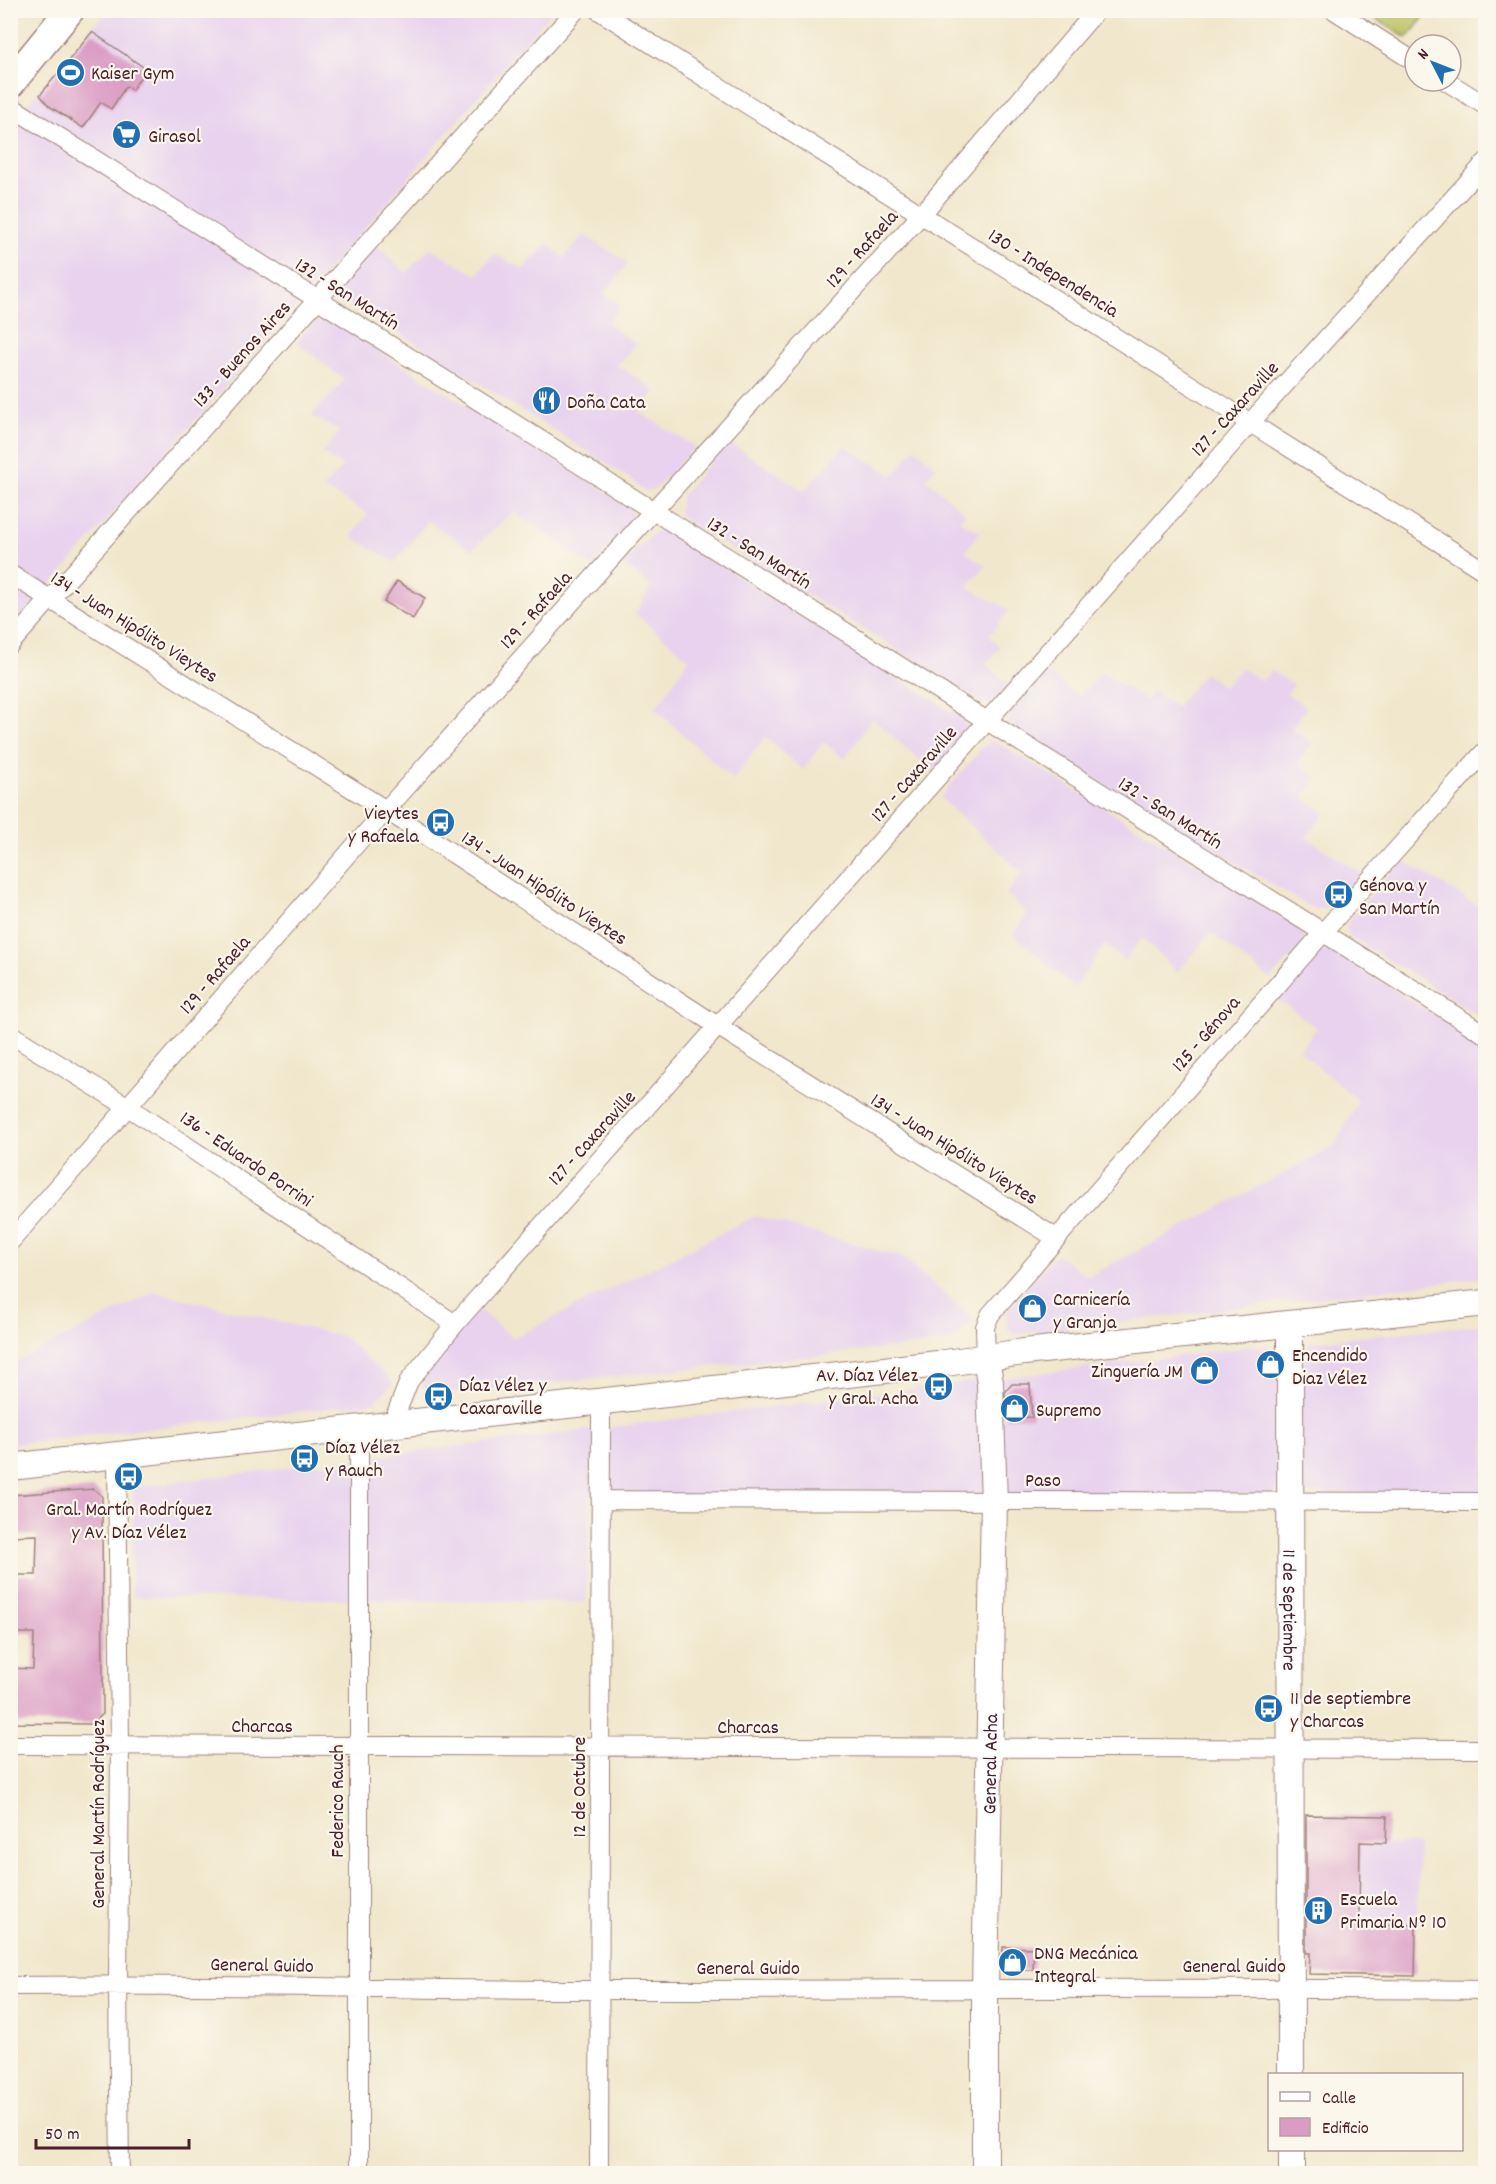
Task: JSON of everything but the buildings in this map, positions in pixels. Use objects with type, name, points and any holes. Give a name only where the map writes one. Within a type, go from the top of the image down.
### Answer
[{"type":"main road","points":[[10,84],[70,10]]},
{"type":"street","name":"133 - Buenos Aires","points":[[10,644],[576,10]]},
{"type":"street","name":"130 - Independencia","points":[[598,10],[1485,572]]},
{"type":"street","name":"129 - Rafaela","points":[[10,1242],[386,810],[921,215],[1097,10]]},
{"type":"street","points":[[1334,10],[1403,54]]},
{"type":"street","points":[[1463,92],[1485,106]]},
{"type":"street","name":"132 - San Martín","points":[[10,106],[1485,1035]]},
{"type":"street","name":"127 - Caxaraville","points":[[392,1424],[409,1381],[455,1324],[1250,423],[1485,162]]},
{"type":"street","name":"134 - Juan Hipólito Vieytes","points":[[10,574],[386,810],[719,1027],[1056,1238]]},
{"type":"street","name":"125 - Génova","points":[[986,1357],[985,1327],[990,1315],[1485,750]]},
{"type":"street","name":"136 - Eduardo Porrini","points":[[10,1034],[128,1107],[455,1324]]},
{"type":"street","points":[[10,1467],[986,1357],[1485,1304]]},
{"type":"street","name":"11 de Septiembre","points":[[1290,1325],[1292,2073]]},
{"type":"street","name":"General Acha","points":[[985,2174],[985,1989],[994,1502],[990,1383],[986,1357]]},
{"type":"street","name":"12 de Octubre","points":[[599,2174],[601,1401]]},
{"type":"street","name":"Federico Rauch","points":[[359,1428],[359,2174]]},
{"type":"street","name":"General Martín Rodríguez","points":[[117,1455],[120,2174]]},
{"type":"street","name":"Paso","points":[[601,1500],[1485,1502]]},
{"type":"street","name":"Charcas","points":[[10,1745],[359,1748],[1485,1749]]},
{"type":"street","name":"General Guido","points":[[10,1986],[118,1984],[601,1990],[1291,1988],[1485,1990]]},
{"type":"street","points":[[1292,2151],[1292,2174]]},
{"type":"shaded area","points":[[107,11],[552,11],[333,265],[11,629],[11,124]]},
{"type":"shaded area","points":[[584,235],[628,263],[604,294],[620,306],[607,323],[635,344],[617,365],[656,391],[639,412],[695,447],[656,488],[647,491],[363,310],[343,303],[340,296],[340,286],[376,245],[406,273],[430,248],[477,275],[494,254],[523,269],[548,244],[564,258]]},
{"type":"shaded area","points":[[321,320],[332,322],[630,507],[634,521],[592,567],[513,511],[472,550],[428,521],[395,562],[351,536],[368,514],[323,488],[343,466],[322,453],[340,431],[312,416],[344,380],[297,342],[313,323]]},
{"type":"shaded area","points":[[728,442],[804,491],[845,446],[893,476],[915,448],[936,466],[926,479],[965,513],[960,521],[980,532],[965,552],[986,566],[967,587],[1009,610],[989,636],[1000,647],[985,664],[1010,686],[998,699],[990,703],[981,701],[684,520],[679,513],[681,496]]},
{"type":"shaded area","points":[[657,530],[671,534],[963,719],[968,729],[933,772],[872,718],[845,759],[823,742],[803,770],[765,737],[733,780],[655,709],[689,659],[635,614],[651,586],[623,563]]},
{"type":"shaded area","points":[[1241,668],[1262,681],[1272,671],[1294,685],[1286,694],[1307,707],[1291,729],[1313,743],[1297,763],[1318,778],[1302,797],[1326,813],[1306,837],[1362,875],[1336,903],[1325,908],[1310,907],[1011,728],[1008,720],[1045,670],[1079,697],[1103,673],[1146,700],[1153,692],[1176,707],[1204,673],[1224,687]]},
{"type":"shaded area","points":[[995,741],[1296,925],[1303,932],[1304,940],[1300,948],[1270,979],[1211,933],[1177,972],[1142,938],[1124,960],[1105,944],[1075,988],[1013,934],[1028,914],[1007,894],[1022,872],[940,798],[985,744]]},
{"type":"shaded area","points":[[1402,860],[1483,909],[1485,906],[1485,1019],[1349,936],[1346,927],[1350,919]]},
{"type":"shaded area","points":[[1321,950],[1335,953],[1485,1046],[1485,1277],[1014,1335],[1006,1325],[1007,1309],[1056,1254],[1088,1277],[1334,1147],[1358,1101],[1299,1050],[1317,1028],[1276,998],[1314,953]]},
{"type":"shaded area","points":[[755,1216],[904,1258],[972,1319],[959,1336],[949,1342],[442,1394],[423,1386],[422,1374],[478,1309],[513,1338]]},
{"type":"shaded area","points":[[154,1292],[344,1337],[394,1383],[376,1401],[366,1404],[11,1444],[11,1365]]},
{"type":"shaded area","points":[[1485,1324],[1485,1493],[1299,1493],[1298,1355],[1311,1342]]},
{"type":"shaded area","points":[[1258,1346],[1269,1347],[1277,1352],[1281,1364],[1276,1494],[590,1496],[586,1602],[131,1597],[134,1487]]},
{"type":"shaded area","name":"Escuela Primaria Nº 10","points":[[1301,1841],[1419,1844],[1415,1976],[1309,1974],[1310,1954],[1299,1953]]},
{"type":"green space","points":[[1363,11],[1429,11],[1411,33],[1403,33],[1403,36]]},
{"type":"place","name":"Kaiser Gym","points":[[70,72]]},
{"type":"place","name":"Girasol","points":[[127,135]]},
{"type":"place","name":"Doña Cata","points":[[546,401]]},
{"type":"place","name":"Vieytes y Rafaela","points":[[440,823]]},
{"type":"place","name":"Génova y San Martín","points":[[1338,895]]},
{"type":"place","name":"Carnicería y Granja","points":[[1032,1309]]},
{"type":"place","name":"Encendido Diaz Vélez","points":[[1271,1365]]},
{"type":"place","name":"Zinguería JM","points":[[1204,1370]]},
{"type":"place","name":"Av. Díaz Vélez y Gral. Acha","points":[[939,1386]]},
{"type":"place","name":"Díaz Vélez y Caxaraville","points":[[438,1396]]},
{"type":"place","name":"Supremo","points":[[1015,1409]]},
{"type":"place","name":"Díaz Vélez y Rauch","points":[[304,1458]]},
{"type":"place","name":"Gral. Martín Rodríguez y Av. Díaz Vélez","points":[[129,1477]]},
{"type":"place","name":"11 de septiembre y Charcas","points":[[1269,1709]]},
{"type":"place","name":"Escuela Primaria Nº 10","points":[[1319,1910]]},
{"type":"place","name":"DNG Mecánica Integral","points":[[1013,1963]]}]
